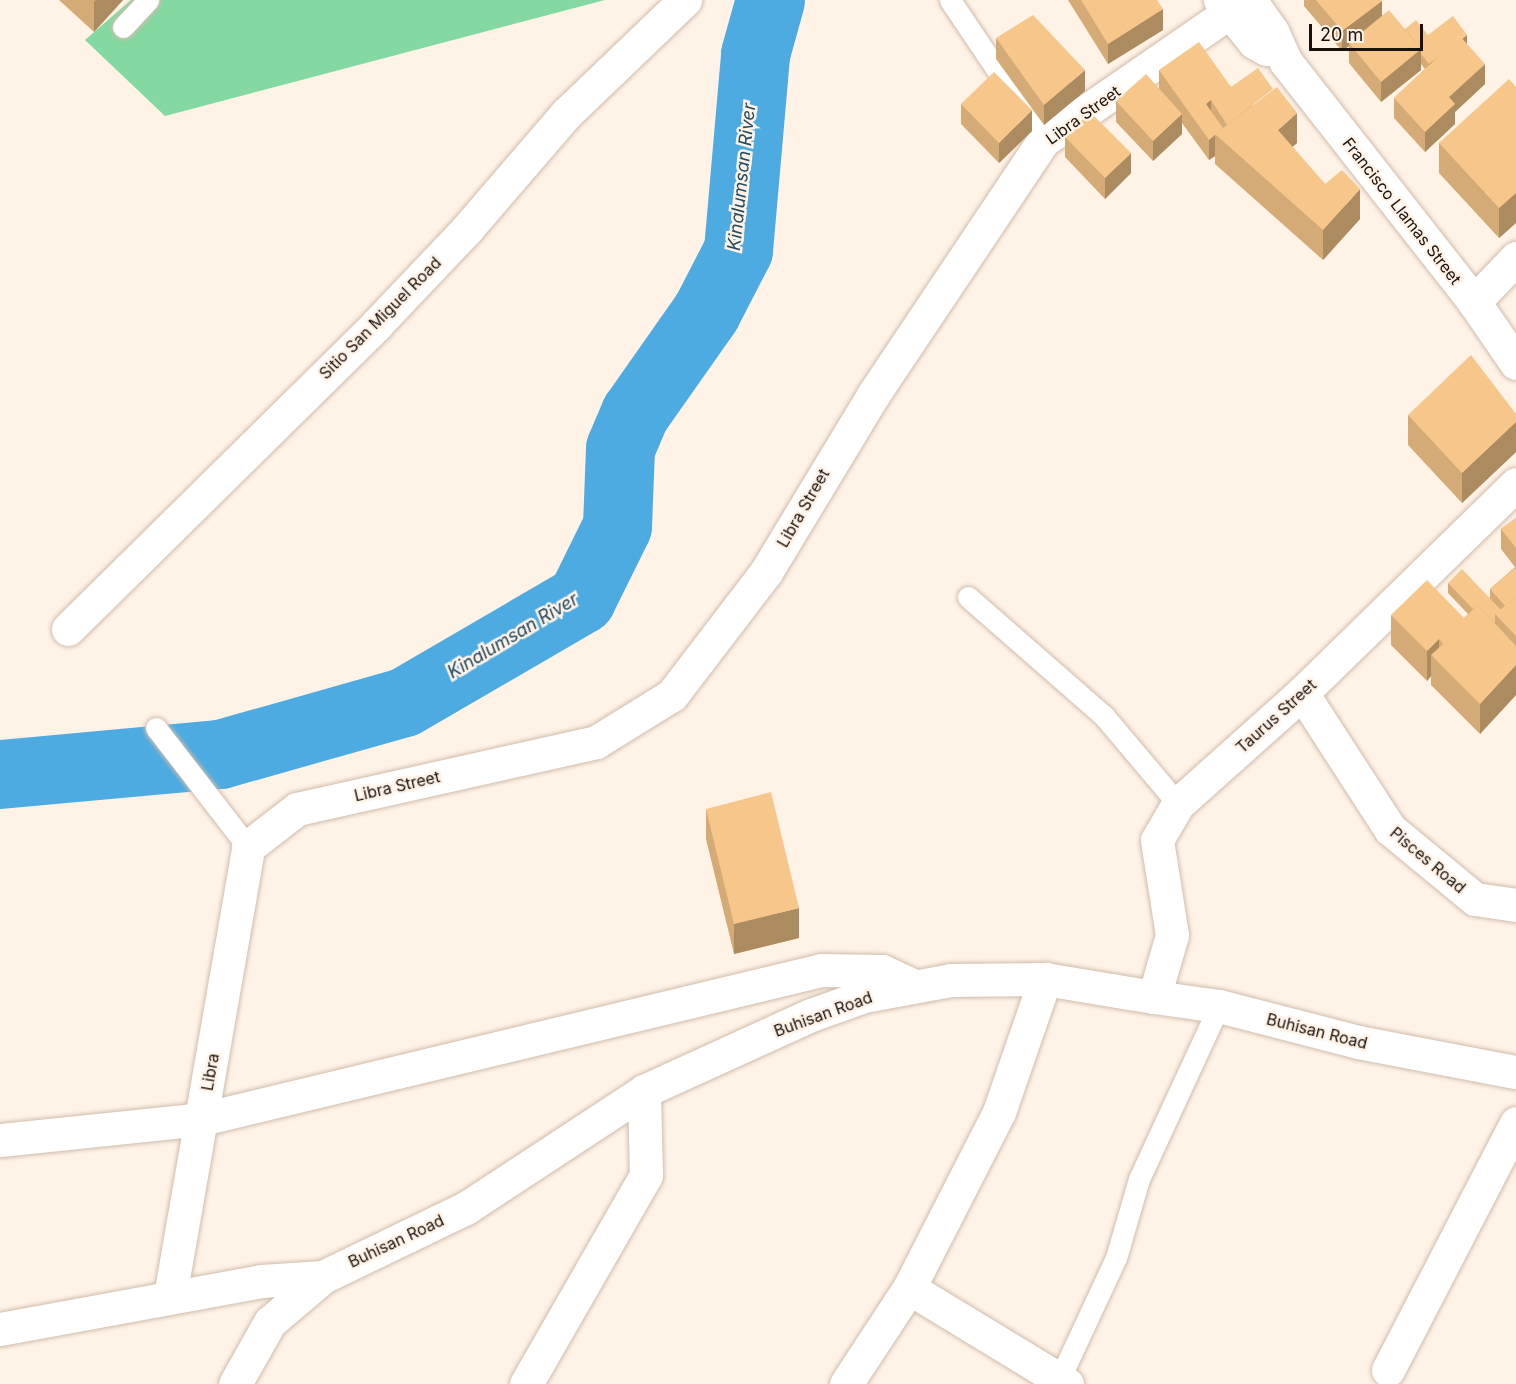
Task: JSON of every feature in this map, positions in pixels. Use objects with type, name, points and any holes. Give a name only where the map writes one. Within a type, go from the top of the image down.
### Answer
[{"type":"street","name":"Sitio San Miguel Road","points":[[68,630],[377,324],[467,229],[566,114],[685,0]]},
{"type":"street","name":"Libra Street","points":[[248,847],[297,809],[596,742],[672,695],[766,572],[861,412],[1044,140],[1237,3]]},
{"type":"street","name":"Francisco Llamas Street","points":[[1237,3],[1254,42],[1286,62],[1474,302],[1516,363]]},
{"type":"street","points":[[1474,302],[1516,258]]},
{"type":"street","name":"Taurus Street","points":[[1154,997],[1172,936],[1157,840],[1178,804],[1302,693],[1516,484]]},
{"type":"street","name":"Pisces Road","points":[[1302,693],[1390,830],[1475,899],[1516,905]]},
{"type":"street","name":"Libra","points":[[170,1296],[248,847]]},
{"type":"street","points":[[0,1140],[202,1119],[821,970],[882,971],[914,986]]},
{"type":"street","points":[[846,1384],[909,1288],[999,1112],[1045,979]]},
{"type":"street","name":"Buhisan Road","points":[[236,1384],[270,1322],[324,1277],[466,1208],[644,1092],[811,1015],[864,996],[951,980],[1045,979],[1219,1006],[1358,1042],[1516,1072]]},
{"type":"street","points":[[526,1384],[646,1175],[644,1092]]},
{"type":"street","points":[[1388,1370],[1516,1123]]},
{"type":"street","points":[[0,1329],[261,1281],[324,1277]]},
{"type":"street","points":[[909,1288],[1063,1382]]},
{"type":"lane","points":[[123,27],[148,0]]},
{"type":"lane","points":[[950,0],[1044,140]]},
{"type":"lane","points":[[968,597],[1104,716],[1178,804]]},
{"type":"lane","points":[[156,728],[248,847]]},
{"type":"lane","points":[[1063,1382],[1116,1258],[1139,1179],[1219,1006]]},
{"type":"green space","points":[[131,0],[605,0],[165,116],[85,40]]},
{"type":"building","points":[[1081,0],[1157,0],[1163,9],[1108,44]]},
{"type":"building","points":[[1316,0],[1381,0],[1382,1],[1342,31]]},
{"type":"building","points":[[1389,10],[1421,49],[1381,82],[1349,43]]},
{"type":"building","points":[[1033,15],[1085,70],[1044,105],[996,38]]},
{"type":"building","points":[[1453,16],[1467,35],[1462,39],[1460,36],[1429,64],[1421,54],[1421,49],[1405,29],[1416,20],[1428,35]]},
{"type":"building","points":[[1460,36],[1485,64],[1449,97],[1455,104],[1425,132],[1394,98]]},
{"type":"building","points":[[1199,42],[1231,87],[1258,68],[1273,89],[1227,125],[1211,100],[1206,104],[1223,128],[1209,140],[1159,70]]},
{"type":"building","points":[[994,72],[1032,110],[999,143],[961,104]]},
{"type":"building","points":[[1146,74],[1182,114],[1153,141],[1116,101]]},
{"type":"building","points":[[1509,79],[1516,87],[1516,193],[1499,208],[1439,143]]},
{"type":"building","points":[[1277,87],[1297,113],[1278,130],[1325,184],[1342,170],[1360,189],[1323,230],[1215,134]]},
{"type":"building","points":[[1090,112],[1131,153],[1105,178],[1065,137]]},
{"type":"building","points":[[1471,355],[1516,414],[1516,422],[1462,473],[1408,415]]},
{"type":"building","points":[[1516,518],[1516,548],[1501,529]]},
{"type":"building","points":[[1516,567],[1516,597],[1505,606],[1490,589]]},
{"type":"building","points":[[1462,569],[1501,610],[1495,614],[1495,623],[1478,605],[1473,609],[1448,583]]},
{"type":"building","points":[[1427,580],[1464,618],[1478,605],[1516,646],[1516,665],[1480,704],[1431,655],[1443,644],[1439,639],[1427,651],[1391,615]]},
{"type":"building","points":[[1516,597],[1516,636],[1495,614]]},
{"type":"building","points":[[771,792],[799,908],[734,924],[706,809]]},
{"type":"waterway","name":"Kinalumsan River","points":[[0,774],[220,754],[404,702],[581,599],[617,526],[620,448],[635,413],[706,312],[738,250],[755,54],[770,0]]}]
